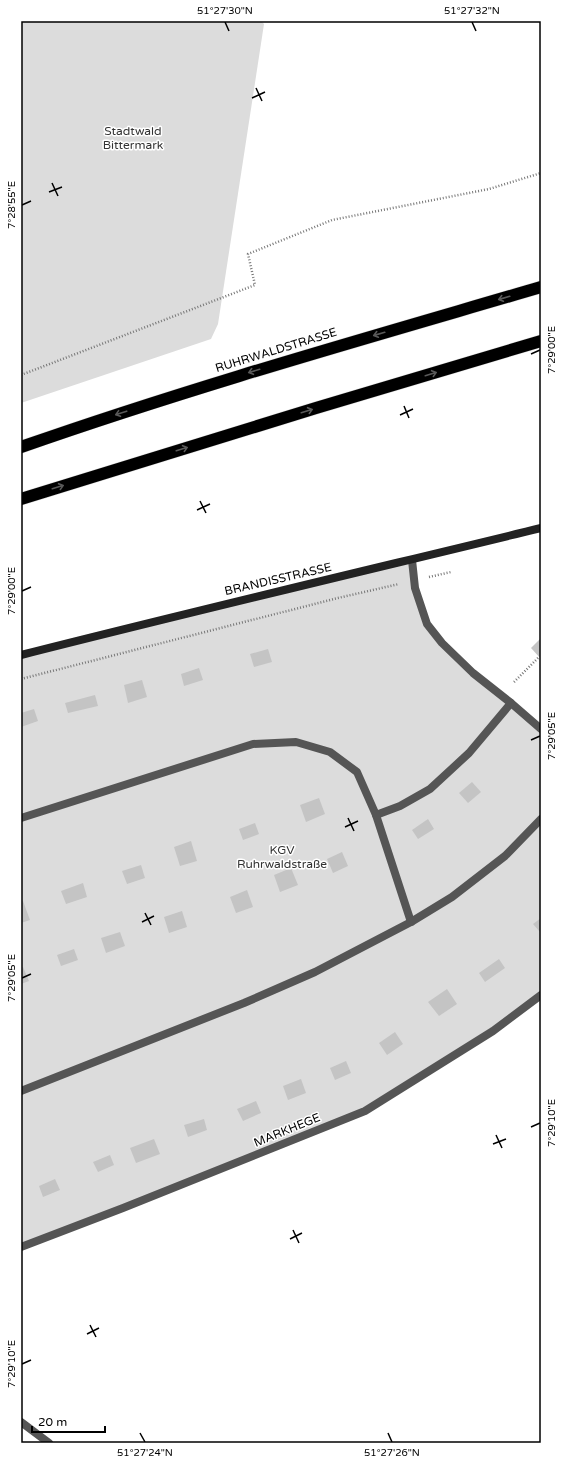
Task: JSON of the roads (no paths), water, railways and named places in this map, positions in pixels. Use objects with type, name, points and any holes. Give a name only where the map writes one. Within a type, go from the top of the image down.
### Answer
[{"type":"highway","name":"RUHRWALDSTRASSE","points":[[21,447],[158,401],[331,348],[541,287]]},
{"type":"highway","points":[[21,499],[308,410],[541,341]]},
{"type":"street","name":"BRANDISSTRASSE","points":[[21,655],[238,600],[412,560],[541,528]]},
{"type":"street","points":[[412,560],[415,588],[427,624],[442,644],[473,673],[541,729]]},
{"type":"street","points":[[376,815],[400,806],[430,789],[469,753],[511,703]]},
{"type":"street","points":[[21,818],[253,744],[296,742],[330,752],[357,772],[376,815],[411,922]]},
{"type":"street","points":[[21,1091],[244,1003],[315,972],[411,922],[452,897],[505,856],[541,819]]},
{"type":"street","name":"MARKHEGE","points":[[21,1247],[123,1208],[365,1111],[493,1031],[541,995]]},
{"type":"street","points":[[21,1422],[49,1443]]},
{"type":"park label","name":"Stadtwald Bittermark","points":[[133,138]]},
{"type":"park label","name":"KGV Ruhrwaldstraße","points":[[282,857]]}]
